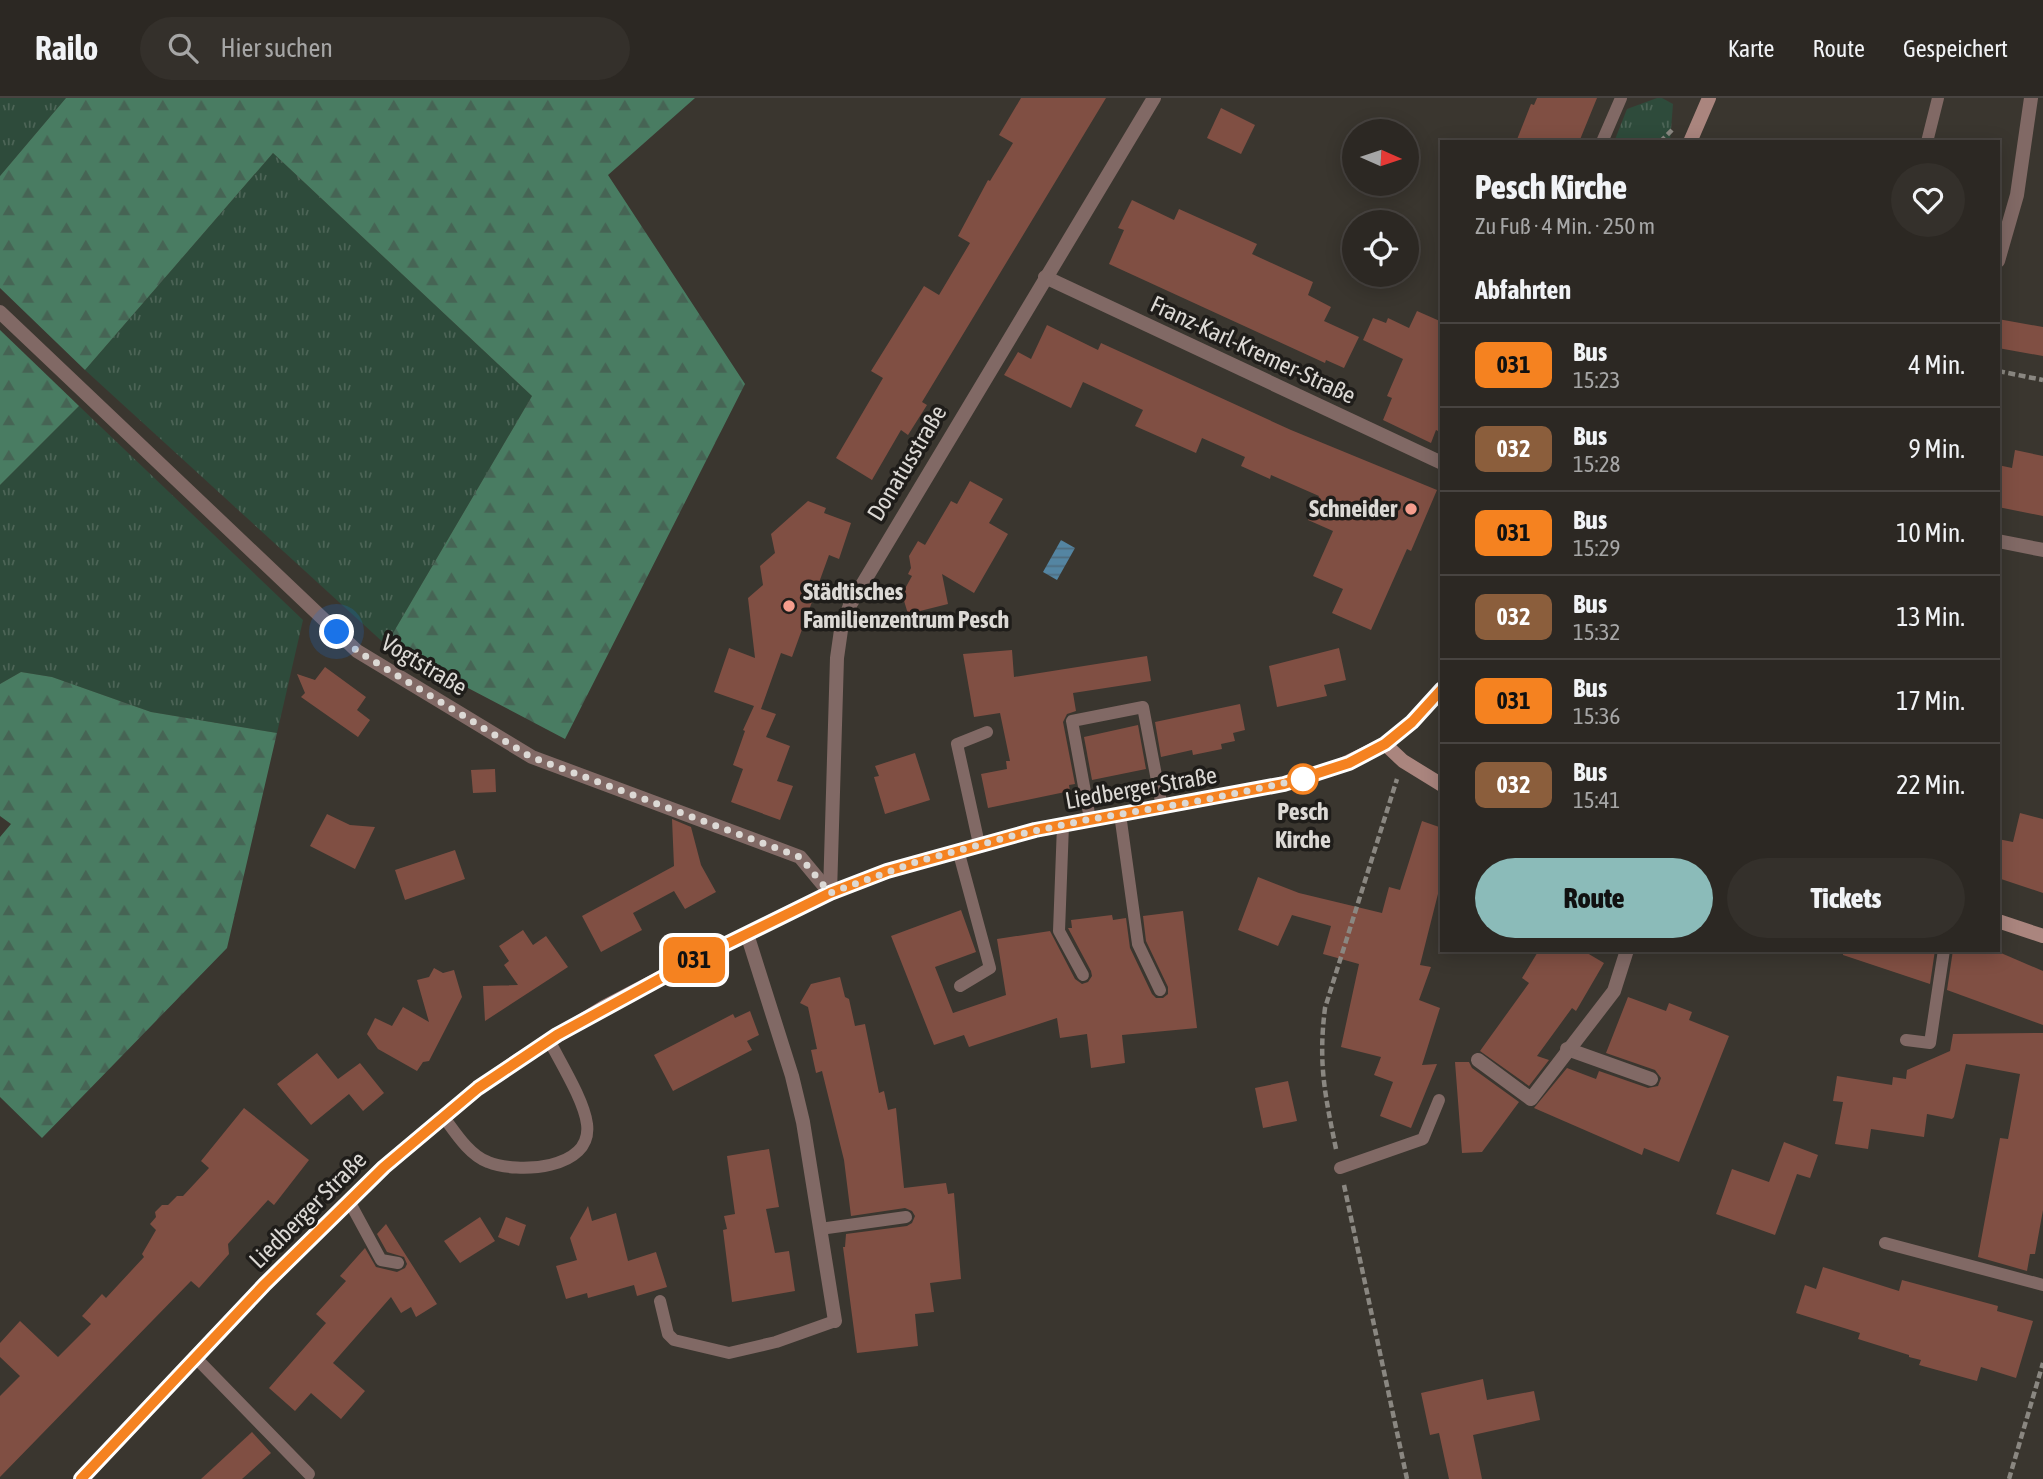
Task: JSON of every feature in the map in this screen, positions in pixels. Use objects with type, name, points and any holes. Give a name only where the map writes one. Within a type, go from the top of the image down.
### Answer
[{"type":"main road","points":[[1691,140],[1709,98]]},
{"type":"main road","name":"Liedberger Straße","points":[[81,1479],[265,1284],[384,1167],[478,1088],[549,1040],[616,1001],[830,893],[887,871],[979,844],[1090,819],[1302,779],[1349,763],[1385,744],[1412,722],[1440,691]]},
{"type":"main road","points":[[1385,744],[1403,761],[1440,784]]},
{"type":"main road","points":[[2000,922],[2043,936]]},
{"type":"street","name":"Donatusstraße","points":[[830,893],[837,658],[844,622],[858,590],[1154,98]]},
{"type":"street","points":[[2000,254],[2017,195],[2031,98]]},
{"type":"street","name":"Franz-Karl-Kremer-Straße","points":[[1045,277],[1440,462]]},
{"type":"street","name":"Vogtstraße","points":[[0,312],[357,651],[531,757],[800,857],[830,893]]},
{"type":"street","points":[[2000,541],[2043,550]]},
{"type":"street","points":[[747,934],[798,1099],[835,1321]]},
{"type":"street","points":[[1478,1060],[1531,1099],[1614,991],[1626,952]]},
{"type":"street","points":[[1567,1049],[1651,1079]]},
{"type":"lane","points":[[1603,140],[1620,98]]},
{"type":"lane","points":[[1928,140],[1938,98]]},
{"type":"lane","points":[[1090,819],[1072,721],[1143,708],[1162,807]]},
{"type":"lane","points":[[979,844],[957,744],[987,732]]},
{"type":"lane","points":[[1119,814],[1138,944],[1160,990]]},
{"type":"lane","points":[[1063,825],[1059,931],[1083,975]]},
{"type":"lane","points":[[958,850],[990,968],[960,986]]},
{"type":"lane","points":[[1906,1040],[1930,1044],[1944,952]]},
{"type":"lane","points":[[443,1116],[467,1147],[485,1162],[507,1168],[541,1168],[570,1157],[584,1143],[587,1124],[577,1095],[549,1040]]},
{"type":"lane","points":[[1340,1168],[1423,1139],[1439,1100]]},
{"type":"lane","points":[[349,1201],[381,1260],[398,1263]]},
{"type":"lane","points":[[820,1229],[906,1217]]},
{"type":"lane","points":[[1885,1242],[2043,1285]]},
{"type":"lane","points":[[660,1301],[668,1334],[674,1340],[729,1353],[776,1342],[835,1321]]},
{"type":"lane","points":[[196,1357],[309,1474]]},
{"type":"path","points":[[2000,371],[2043,380]]},
{"type":"path","points":[[1403,761],[1325,1008],[1321,1044],[1322,1080],[1406,1479]]},
{"type":"path","points":[[2009,1479],[2043,1363]]},
{"type":"green space","points":[[0,98],[66,98],[0,176]]},
{"type":"green space","points":[[66,98],[695,98],[608,175],[745,384],[565,739],[386,645],[532,396],[273,153],[85,370],[0,288],[0,176]]},
{"type":"green space","points":[[1657,98],[1673,104],[1670,140],[1615,140],[1627,109]]},
{"type":"green space","points":[[273,153],[532,396],[386,645],[85,370]]},
{"type":"green space","points":[[0,330],[79,406],[0,485]]},
{"type":"green space","points":[[79,406],[303,620],[277,733],[151,712],[52,677],[21,672],[0,684],[0,485]]},
{"type":"green space","points":[[21,672],[52,677],[151,712],[277,733],[227,948],[42,1138],[0,1097],[0,837],[11,824],[0,816],[0,684]]},
{"type":"water","points":[[1061,540],[1075,548],[1057,580],[1043,572]]},
{"type":"building","points":[[1021,98],[1106,98],[922,402],[927,405],[908,435],[901,430],[872,480],[836,458],[883,378],[871,371],[924,286],[939,295],[970,243],[958,236],[988,180],[990,181],[1013,143],[999,135]]},
{"type":"building","points":[[1537,98],[1597,98],[1580,140],[1517,140],[1531,104],[1534,105]]},
{"type":"building","points":[[1221,108],[1255,125],[1241,154],[1207,138]]},
{"type":"building","points":[[1132,200],[1174,220],[1179,209],[1257,244],[1252,254],[1313,282],[1308,295],[1331,307],[1324,321],[1359,337],[1344,368],[1326,360],[1325,363],[1109,264],[1124,230],[1118,228]]},
{"type":"building","points":[[1417,311],[1440,321],[1440,432],[1436,430],[1431,443],[1383,420],[1392,398],[1387,396],[1403,359],[1363,340],[1373,318],[1386,323],[1388,318],[1409,328]]},
{"type":"building","points":[[2000,319],[2043,327],[2043,356],[2000,348]]},
{"type":"building","points":[[1047,325],[1098,350],[1101,343],[1291,430],[1437,490],[1411,551],[1407,549],[1371,630],[1332,613],[1343,589],[1313,576],[1333,531],[1308,520],[1319,496],[1271,475],[1270,479],[1241,466],[1245,457],[1202,438],[1196,453],[1135,426],[1143,410],[1083,382],[1071,408],[1004,375],[1018,352],[1031,359]]},
{"type":"building","points":[[2015,450],[2043,456],[2043,516],[2000,507],[2000,465],[2012,468]]},
{"type":"building","points":[[970,481],[1003,499],[989,523],[1008,534],[974,593],[942,574],[948,604],[908,614],[902,594],[912,576],[908,574],[911,568],[909,556],[918,541],[925,545],[951,501],[957,504]]},
{"type":"building","points":[[808,501],[826,508],[824,513],[851,523],[839,559],[829,555],[792,657],[781,653],[761,709],[776,714],[766,737],[790,746],[777,781],[793,786],[780,820],[731,802],[743,769],[733,765],[745,731],[743,730],[754,706],[714,692],[729,648],[755,658],[748,598],[763,585],[760,566],[775,553],[771,534]]},
{"type":"building","points":[[1339,648],[1346,680],[1324,685],[1327,696],[1277,707],[1269,666]]},
{"type":"building","points":[[1012,650],[1014,677],[1147,656],[1151,681],[1073,693],[1076,711],[1067,714],[1063,722],[1075,784],[1069,785],[1070,791],[988,808],[981,774],[1007,769],[1006,761],[1010,761],[1000,713],[974,717],[963,654]]},
{"type":"building","points":[[325,667],[366,697],[357,710],[370,720],[358,737],[301,697],[305,693],[297,674],[315,680]]},
{"type":"building","points":[[1240,704],[1245,730],[1233,733],[1235,741],[1221,744],[1222,749],[1193,755],[1192,750],[1161,757],[1155,722]]},
{"type":"building","points":[[1138,725],[1146,769],[1092,780],[1084,737]]},
{"type":"building","points":[[915,753],[930,800],[885,814],[874,777],[879,776],[875,766]]},
{"type":"building","points":[[495,769],[496,792],[473,793],[471,770]]},
{"type":"building","points":[[2020,813],[2043,819],[2043,893],[2000,879],[2000,839],[2013,842]]},
{"type":"building","points":[[327,814],[350,825],[375,827],[355,869],[310,846]]},
{"type":"building","points":[[672,819],[691,827],[701,865],[716,892],[685,909],[674,891],[633,913],[642,930],[601,952],[582,916],[674,866]]},
{"type":"building","points":[[1422,821],[1440,827],[1440,886],[1420,965],[1431,967],[1419,1000],[1440,1008],[1422,1065],[1437,1064],[1411,1128],[1380,1116],[1393,1082],[1374,1075],[1381,1057],[1341,1047],[1359,964],[1323,954],[1331,926],[1292,915],[1278,946],[1238,930],[1258,877],[1299,893],[1382,913],[1389,887],[1400,890]]},
{"type":"building","points":[[455,850],[465,879],[405,900],[395,870]]},
{"type":"building","points":[[961,910],[976,952],[935,967],[953,1013],[1006,995],[997,939],[1050,931],[1075,979],[1082,984],[1088,982],[1092,976],[1091,971],[1068,928],[1072,928],[1071,920],[1112,915],[1113,920],[1126,918],[1130,948],[1152,994],[1156,998],[1163,998],[1168,994],[1168,987],[1146,941],[1143,916],[1183,911],[1197,1028],[1122,1035],[1125,1063],[1091,1068],[1087,1034],[1060,1038],[1057,1018],[969,1047],[964,1035],[934,1045],[891,936]]},
{"type":"building","points":[[523,930],[533,945],[546,936],[568,967],[485,1021],[483,986],[518,985],[504,965],[509,961],[499,946]]},
{"type":"building","points":[[1538,952],[1585,952],[1604,963],[1576,1011],[1572,1008],[1537,1056],[1549,1060],[1529,1086],[1480,1051],[1529,983],[1522,978]]},
{"type":"building","points":[[1843,952],[1935,952],[1930,984],[1843,955]]},
{"type":"building","points":[[1953,952],[1999,952],[2043,971],[2043,1025],[1947,990]]},
{"type":"building","points":[[434,968],[443,973],[454,970],[462,997],[429,1061],[423,1062],[417,1071],[378,1049],[367,1034],[375,1018],[392,1026],[403,1007],[429,1022],[417,980],[429,977]]},
{"type":"building","points":[[840,977],[845,997],[849,999],[855,1026],[865,1024],[879,1093],[884,1091],[888,1110],[896,1108],[904,1188],[946,1183],[948,1194],[954,1193],[961,1279],[930,1283],[934,1312],[915,1314],[918,1346],[857,1353],[843,1247],[846,1234],[907,1226],[915,1216],[905,1208],[851,1216],[844,1160],[822,1071],[816,1073],[811,1050],[817,1049],[808,1007],[800,1003],[811,984]]},
{"type":"building","points":[[1628,997],[1666,1011],[1669,1003],[1692,1012],[1689,1020],[1729,1036],[1679,1162],[1644,1148],[1642,1155],[1534,1108],[1567,1068],[1596,1079],[1599,1071],[1648,1088],[1658,1086],[1661,1078],[1655,1070],[1606,1053]]},
{"type":"building","points":[[750,1011],[759,1035],[747,1041],[752,1050],[673,1091],[654,1055],[733,1014],[735,1018]]},
{"type":"building","points":[[2043,1033],[2043,1210],[2035,1254],[2030,1254],[2027,1271],[1978,1257],[2000,1138],[2008,1139],[2020,1074],[1966,1064],[1952,1119],[1927,1114],[1924,1137],[1871,1129],[1868,1149],[1835,1144],[1843,1102],[1833,1101],[1837,1076],[1892,1085],[1893,1077],[1906,1079],[1907,1070],[1950,1051],[1953,1034]]},
{"type":"building","points":[[317,1053],[338,1079],[360,1063],[384,1093],[363,1111],[349,1094],[311,1125],[277,1084]]},
{"type":"building","points":[[1455,1062],[1469,1062],[1472,1068],[1519,1102],[1482,1152],[1462,1153]]},
{"type":"building","points":[[1288,1081],[1297,1121],[1263,1128],[1255,1088]]},
{"type":"building","points":[[244,1108],[309,1160],[274,1205],[268,1200],[228,1244],[229,1254],[199,1288],[191,1281],[0,1477],[0,1396],[20,1376],[0,1357],[0,1343],[20,1321],[58,1357],[91,1324],[82,1316],[102,1294],[106,1298],[144,1257],[142,1254],[156,1230],[150,1224],[156,1217],[155,1212],[177,1196],[183,1196],[209,1168],[201,1161]]},
{"type":"building","points":[[1784,1142],[1818,1155],[1810,1178],[1797,1174],[1775,1235],[1716,1214],[1732,1169],[1769,1182]]},
{"type":"building","points":[[769,1149],[779,1207],[766,1209],[775,1253],[789,1251],[795,1291],[732,1302],[723,1230],[727,1229],[724,1216],[735,1214],[727,1156]]},
{"type":"building","points":[[588,1206],[592,1221],[616,1213],[628,1261],[656,1252],[667,1287],[637,1296],[634,1285],[588,1298],[587,1293],[566,1299],[556,1266],[577,1260],[570,1238]]},
{"type":"building","points":[[480,1217],[495,1241],[460,1263],[444,1241]]},
{"type":"building","points":[[506,1217],[526,1225],[519,1246],[498,1237]]},
{"type":"building","points":[[386,1224],[437,1304],[416,1317],[411,1307],[401,1313],[391,1297],[333,1363],[365,1391],[341,1419],[311,1393],[295,1411],[269,1388],[326,1323],[316,1314],[346,1281],[340,1276],[365,1248],[376,1267],[397,1272],[407,1264],[404,1257],[387,1252],[377,1234]]},
{"type":"building","points":[[1823,1267],[1899,1291],[1902,1280],[1998,1306],[1997,1311],[2033,1321],[2016,1378],[1981,1367],[1977,1381],[1919,1365],[1921,1360],[1858,1339],[1860,1333],[1796,1313],[1805,1285],[1816,1289]]},
{"type":"building","points":[[1483,1379],[1487,1400],[1534,1391],[1540,1420],[1473,1435],[1482,1479],[1449,1479],[1439,1433],[1430,1435],[1421,1393]]},
{"type":"building","points":[[252,1432],[271,1453],[242,1479],[201,1479]]},
{"type":"bus line","name":"031","points":[[81,1479],[265,1284],[384,1167],[478,1088],[604,1007],[830,893],[887,871],[1035,830],[1284,784],[1349,763],[1385,744],[1412,722],[1440,691]]},
{"type":"place","name":"Schneider","points":[[1411,509]]},
{"type":"place","name":"Städtisches Familienzentrum Pesch","points":[[789,606]]},
{"type":"place","name":"Pesch Kirche","points":[[1303,779]]},
{"type":"route","points":[[337,632],[357,651],[531,757],[800,857],[830,893],[887,871],[1016,835],[1303,779]]}]
